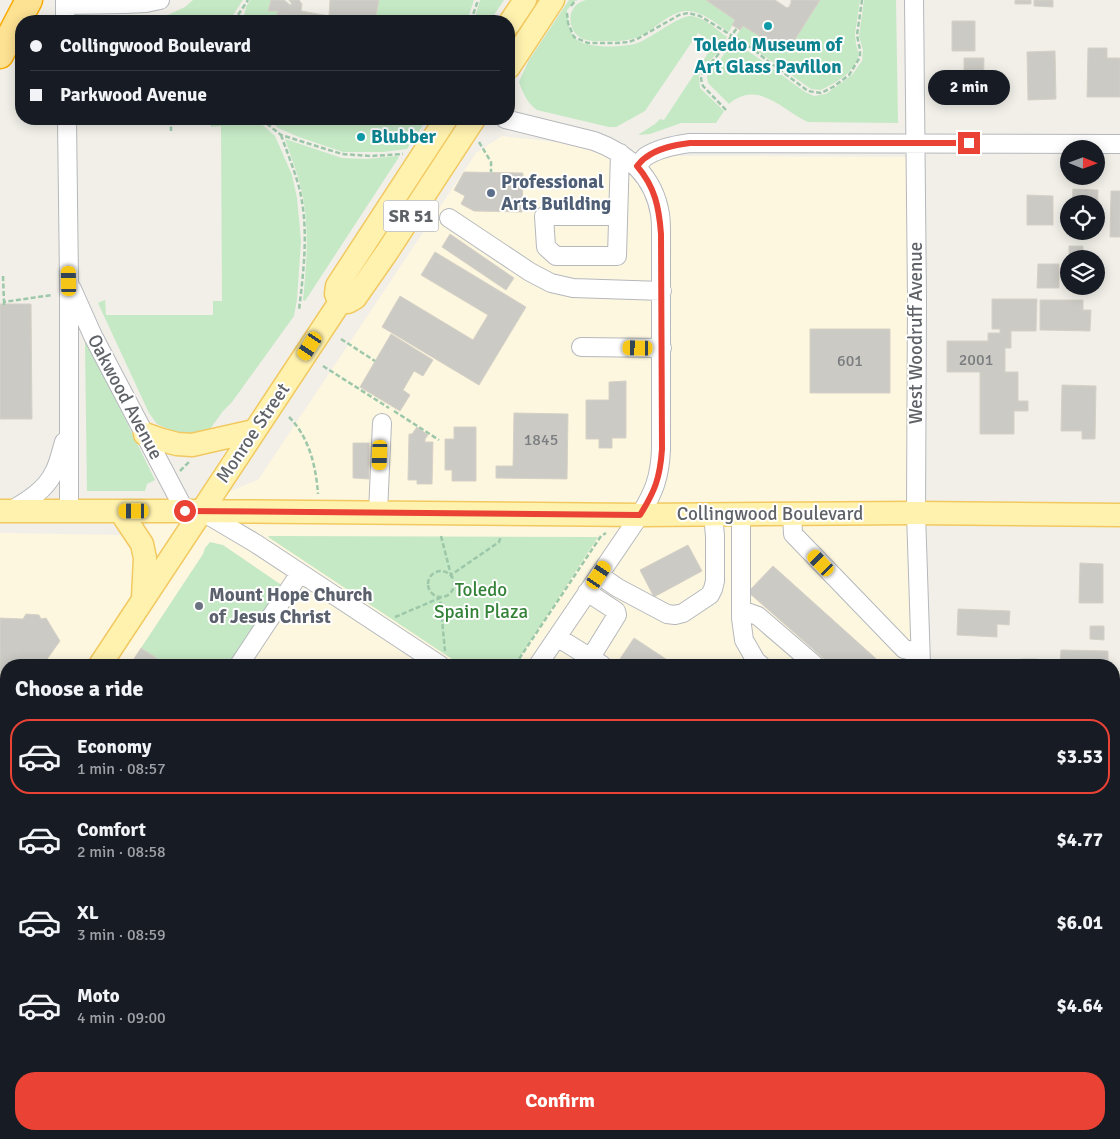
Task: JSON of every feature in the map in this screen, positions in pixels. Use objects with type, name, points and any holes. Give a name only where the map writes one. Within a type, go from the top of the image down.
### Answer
[{"type":"highway","points":[[21,15],[29,0]]},
{"type":"highway","points":[[0,55],[15,27]]},
{"type":"main road","points":[[515,15],[525,0]]},
{"type":"main road","points":[[515,58],[553,0]]},
{"type":"main road","name":"SR 51","points":[[340,302],[336,294],[337,286],[442,125]]},
{"type":"main road","name":"Monroe Street","points":[[104,659],[143,599],[193,511],[254,431],[340,302],[348,302],[355,298],[470,125]]},
{"type":"main road","points":[[145,434],[177,444],[192,445],[254,431]]},
{"type":"main road","name":"Collingwood Boulevard","points":[[5,511],[640,515],[916,513],[1120,515]]},
{"type":"main road","points":[[120,511],[142,544],[145,558],[143,599]]},
{"type":"street","points":[[65,9],[146,3],[160,0]]},
{"type":"street","name":"West Woodruff Avenue","points":[[914,0],[916,513],[921,659]]},
{"type":"street","points":[[515,121],[594,141],[620,153],[637,166],[649,183],[656,197],[660,214],[662,291],[661,465],[656,485],[640,515],[542,659]]},
{"type":"street","name":"Oakwood Avenue","points":[[67,125],[69,511]]},
{"type":"street","points":[[637,166],[644,158],[662,149],[690,143],[1120,144]]},
{"type":"street","points":[[618,216],[620,153]]},
{"type":"street","points":[[448,218],[530,272],[551,283],[573,288],[662,291]]},
{"type":"street","name":"Oakwood Avenue","points":[[69,281],[93,336],[145,434],[193,511]]},
{"type":"street","points":[[581,346],[662,348]]},
{"type":"street","points":[[378,513],[382,423]]},
{"type":"street","name":"Oakwood Avenue","points":[[5,511],[30,499],[48,482],[54,472],[69,430]]},
{"type":"street","points":[[193,511],[255,543],[300,573],[441,659]]},
{"type":"street","points":[[599,575],[618,588],[667,614],[683,613],[710,595],[713,589],[715,581],[714,514]]},
{"type":"street","points":[[741,514],[741,618],[744,640],[755,659]]},
{"type":"street","points":[[792,514],[793,534],[904,649],[921,659]]},
{"type":"street","points":[[243,659],[300,573]]},
{"type":"street","points":[[587,592],[616,611],[617,615],[597,659]]},
{"type":"street","points":[[741,610],[758,616],[809,659]]},
{"type":"street","points":[[557,637],[593,659]]},
{"type":"path","points":[[239,13],[248,0]]},
{"type":"path","points":[[473,15],[478,0]]},
{"type":"path","points":[[576,0],[568,10],[568,23],[574,37],[588,43],[628,42],[639,38],[679,15],[688,13],[700,16],[747,45],[808,91],[821,93],[849,75],[860,58],[857,35],[862,0]]},
{"type":"path","points":[[726,110],[703,86],[701,79],[703,71],[717,56],[736,28]]},
{"type":"path","points":[[171,125],[171,131]]},
{"type":"path","points":[[268,125],[281,135],[342,154],[371,156],[404,154]]},
{"type":"path","points":[[281,135],[298,186],[303,212],[305,255],[299,310]]},
{"type":"path","points":[[478,141],[491,162],[491,172]]},
{"type":"path","points":[[3,276],[4,303],[52,295]]},
{"type":"path","points":[[340,339],[375,361]]},
{"type":"path","points":[[323,366],[439,440]]},
{"type":"path","points":[[289,417],[296,424],[313,459],[318,494]]},
{"type":"path","points":[[392,619],[452,592],[454,583],[441,536]]},
{"type":"path","points":[[451,575],[499,542],[501,536]]},
{"type":"path","points":[[519,659],[601,536]]},
{"type":"path","points":[[440,598],[429,591],[429,578],[439,571],[451,575]]},
{"type":"path","points":[[440,598],[443,659]]},
{"type":"shaded area","points":[[502,136],[682,156],[907,157],[911,659],[0,659],[0,533],[122,535],[258,480],[476,153]]},
{"type":"green space","points":[[193,0],[243,0],[233,15],[168,15],[185,7]]},
{"type":"green space","points":[[250,0],[271,0],[268,10],[279,11],[277,15],[244,15]]},
{"type":"green space","points":[[379,0],[474,0],[469,15],[376,15]]},
{"type":"green space","points":[[480,0],[504,0],[494,15],[476,15]]},
{"type":"green space","points":[[569,0],[576,0],[567,10],[571,32],[576,39],[588,45],[617,46],[634,44],[680,19],[691,16],[705,21],[727,37],[717,53],[701,70],[699,77],[700,88],[724,111],[716,123],[681,123],[650,134],[638,135],[660,119],[664,120],[714,44],[698,33],[645,111],[616,127],[537,110],[526,98],[519,82],[529,60]]},
{"type":"green space","points":[[586,0],[706,0],[735,20],[729,32],[703,15],[685,11],[673,15],[633,39],[590,41],[575,33],[570,18],[576,5]]},
{"type":"green space","points":[[820,0],[860,0],[855,34],[859,55],[847,74],[821,90],[811,89],[736,36],[743,26],[784,51],[789,49]]},
{"type":"green space","points":[[864,0],[896,0],[898,123],[808,122],[770,99],[760,96],[740,97],[729,104],[708,83],[707,76],[732,42],[754,55],[805,92],[814,96],[826,94],[852,75],[862,61],[863,50],[859,36]]},
{"type":"green space","points":[[211,125],[263,125],[275,136],[292,175],[297,198],[301,241],[297,299],[294,316],[232,402],[210,429],[197,435],[181,434],[157,424],[149,413],[98,303],[105,300],[106,315],[213,315],[213,301],[222,301],[221,126],[211,127]]},
{"type":"green space","points":[[275,125],[423,125],[407,149],[383,152],[343,152],[278,128]]},
{"type":"green space","points":[[285,139],[342,158],[399,157],[305,301],[303,300],[306,256],[305,213],[300,184]]},
{"type":"green space","points":[[87,341],[155,480],[147,484],[145,491],[87,491],[85,343]]},
{"type":"green space","name":"Toledo Spain Plaza","points":[[268,537],[598,537],[519,659],[452,659]]},
{"type":"green space","points":[[210,542],[223,545],[283,586],[237,659],[158,659],[141,648],[203,554]]},
{"type":"building","points":[[271,0],[284,0],[290,5],[292,4],[289,0],[299,0],[302,4],[301,11],[323,15],[276,15],[279,11],[268,11]]},
{"type":"building","points":[[330,0],[379,0],[376,15],[329,15]]},
{"type":"building","name":"Toledo Museum of Art Glass Pavillon","points":[[706,0],[775,0],[787,8],[791,0],[820,0],[789,49],[784,51],[743,26],[740,30],[732,25],[735,20]]},
{"type":"building","points":[[1015,0],[1031,0],[1031,4],[1015,4]]},
{"type":"building","points":[[1034,0],[1053,0],[1053,7],[1034,6]]},
{"type":"building","points":[[952,21],[975,21],[975,51],[952,51]]},
{"type":"building","points":[[1088,48],[1107,48],[1107,58],[1120,58],[1120,97],[1087,97]]},
{"type":"building","points":[[1055,51],[1056,99],[1028,100],[1027,52]]},
{"type":"building","points":[[964,58],[984,58],[983,103],[948,103],[948,75],[964,75]]},
{"type":"building","name":"Professional Arts Building","points":[[464,172],[523,173],[522,212],[474,211],[461,204],[465,196],[454,190]]},
{"type":"building","points":[[1073,189],[1098,190],[1098,195],[1073,195]]},
{"type":"building","points":[[1111,191],[1120,191],[1120,237],[1110,237]]},
{"type":"building","points":[[1027,195],[1053,196],[1053,225],[1027,225]]},
{"type":"building","points":[[450,234],[514,278],[506,290],[442,247]]},
{"type":"building","points":[[1069,246],[1083,246],[1083,250],[1069,250]]},
{"type":"building","points":[[435,252],[526,307],[479,385],[382,327],[400,296],[473,340],[488,315],[421,275]]},
{"type":"building","points":[[1038,264],[1059,264],[1059,288],[1037,288]]},
{"type":"building","points":[[992,299],[1037,299],[1036,331],[1011,331],[1011,348],[1005,348],[1005,372],[1018,372],[1018,401],[1028,401],[1028,411],[1014,411],[1014,434],[980,434],[980,372],[947,372],[947,341],[988,341],[988,333],[1000,333],[1000,329],[992,329]]},
{"type":"building","points":[[1040,300],[1083,300],[1083,310],[1091,310],[1090,331],[1040,330]]},
{"type":"building","points":[[0,304],[31,304],[32,419],[0,419]]},
{"type":"building","points":[[810,329],[890,329],[890,393],[810,393]]},
{"type":"building","points":[[391,334],[433,360],[423,376],[414,371],[403,390],[410,395],[400,411],[360,387]]},
{"type":"building","points":[[626,381],[626,438],[612,438],[612,448],[599,448],[599,439],[586,439],[586,400],[609,400],[609,382]]},
{"type":"building","points":[[1062,385],[1096,386],[1095,439],[1082,439],[1082,431],[1061,431]]},
{"type":"building","points":[[514,413],[568,414],[567,479],[496,478],[496,466],[513,466]]},
{"type":"building","points":[[417,427],[428,435],[425,442],[433,442],[432,484],[417,484],[417,480],[408,480],[409,434],[412,434]]},
{"type":"building","points":[[454,427],[476,427],[476,481],[452,481],[452,470],[445,470],[445,439],[454,439]]},
{"type":"building","points":[[353,443],[369,443],[369,479],[353,478]]},
{"type":"building","points":[[688,545],[702,571],[654,597],[640,570]]},
{"type":"building","points":[[1080,563],[1103,564],[1103,603],[1079,603]]},
{"type":"building","points":[[773,566],[876,659],[824,659],[748,592]]},
{"type":"building","points":[[958,609],[1010,611],[1009,625],[997,624],[997,637],[957,635]]},
{"type":"building","points":[[26,614],[39,615],[41,619],[46,618],[60,641],[47,659],[0,659],[0,618],[23,619]]},
{"type":"building","points":[[1090,626],[1104,626],[1104,640],[1090,639]]},
{"type":"building","points":[[634,638],[666,659],[620,659]]},
{"type":"building","points":[[141,648],[158,659],[134,659]]},
{"type":"building","points":[[1061,650],[1108,651],[1108,659],[1060,659]]},
{"type":"place","name":"Toledo Museum of Art Glass Pavillon","points":[[768,26]]},
{"type":"place","name":"Blubber","points":[[361,137]]},
{"type":"place","name":"Professional Arts Building","points":[[491,193]]},
{"type":"place","name":"Mount Hope Church of Jesus Christ","points":[[199,606]]},
{"type":"route","points":[[185,511],[640,515],[656,485],[661,465],[662,449],[660,214],[656,197],[637,166],[644,158],[662,149],[690,143],[969,143]]}]
